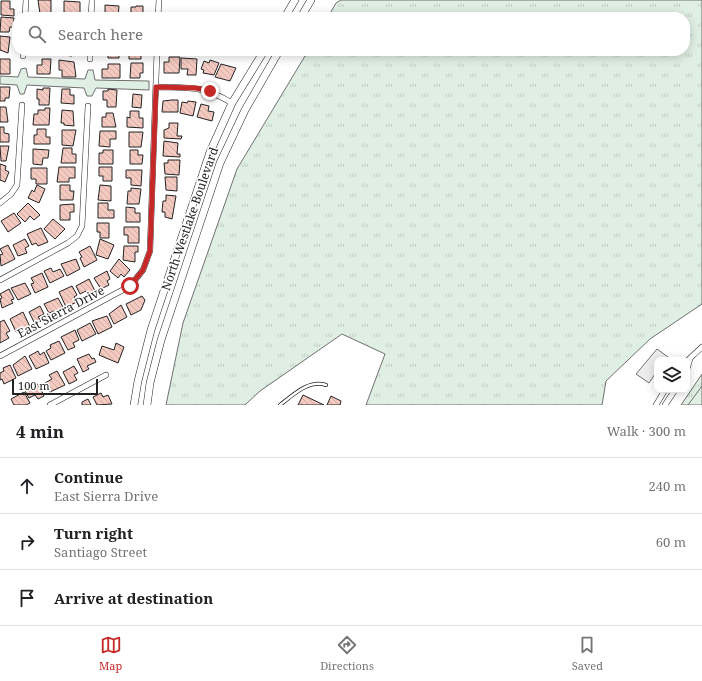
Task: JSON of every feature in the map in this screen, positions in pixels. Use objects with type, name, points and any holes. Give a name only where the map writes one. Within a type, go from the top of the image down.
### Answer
[{"type":"main road","points":[[288,12],[295,0]]},
{"type":"main road","points":[[304,12],[311,0]]},
{"type":"main road","name":"North Westlake Boulevard","points":[[134,405],[138,381],[151,330],[210,152],[232,103],[261,56]]},
{"type":"main road","name":"North Westlake Boulevard","points":[[147,405],[150,383],[161,340],[217,169],[239,120],[276,56]]},
{"type":"street","points":[[25,12],[26,0]]},
{"type":"street","points":[[91,12],[92,0]]},
{"type":"street","points":[[158,12],[159,0]]},
{"type":"street","name":"East Sierra Drive","points":[[0,356],[130,286],[143,270],[150,251],[157,56]]},
{"type":"street","points":[[156,87],[204,89],[215,93],[232,103]]},
{"type":"street","points":[[0,203],[11,194],[17,184],[22,105]]},
{"type":"street","points":[[0,280],[68,243],[76,236],[82,226],[88,106]]},
{"type":"street","points":[[690,359],[702,347]]},
{"type":"street","points":[[50,405],[106,375]]},
{"type":"street","points":[[656,405],[663,393]]},
{"type":"street","points":[[665,405],[672,393]]},
{"type":"street","points":[[670,397],[675,393]]},
{"type":"lane","points":[[280,405],[296,392],[310,384],[318,382],[326,385]]},
{"type":"green space","points":[[341,0],[702,0],[702,304],[650,339],[606,381],[602,405],[366,405],[385,354],[342,334],[260,391],[245,405],[166,405],[183,323],[237,169],[305,56],[690,56],[690,12],[331,12],[336,3]]},
{"type":"green space","points":[[26,68],[28,77],[85,79],[88,70],[93,70],[95,80],[149,81],[149,90],[96,88],[92,96],[87,96],[84,88],[27,85],[24,94],[20,94],[17,85],[0,84],[0,76],[18,77],[21,69]]},
{"type":"green space","points":[[702,374],[702,405],[681,405]]},
{"type":"green space","points":[[702,386],[702,405],[688,405]]},
{"type":"shaded area","points":[[657,349],[668,357],[654,357],[654,376],[649,383],[636,374]]},
{"type":"building","points":[[38,0],[51,0],[51,12],[40,12]]},
{"type":"building","points":[[1,1],[10,1],[10,9],[14,9],[12,16],[1,15]]},
{"type":"building","points":[[64,1],[80,2],[80,12],[64,12]]},
{"type":"building","points":[[105,5],[119,6],[118,12],[105,12]]},
{"type":"building","points":[[143,6],[143,12],[131,12],[131,7]]},
{"type":"building","points":[[1,17],[12,18],[12,27],[10,27],[9,32],[0,32]]},
{"type":"building","points":[[0,36],[10,37],[8,53],[0,50]]},
{"type":"building","points":[[108,56],[119,56],[119,58],[108,58]]},
{"type":"building","points":[[129,56],[141,56],[141,59],[129,59]]},
{"type":"building","points":[[169,57],[180,57],[179,73],[164,73],[164,62],[169,62]]},
{"type":"building","points":[[181,58],[197,59],[196,75],[187,75],[188,69],[181,69]]},
{"type":"building","points":[[0,59],[10,59],[10,74],[0,74]]},
{"type":"building","points":[[42,59],[51,59],[50,74],[37,74],[37,65],[42,65]]},
{"type":"building","points":[[59,60],[74,62],[76,77],[62,77],[62,70],[59,70]]},
{"type":"building","points":[[210,60],[219,63],[214,75],[203,73],[204,70],[201,69],[204,61],[209,63]]},
{"type":"building","points":[[131,63],[143,63],[143,73],[140,73],[140,78],[130,78]]},
{"type":"building","points":[[108,64],[120,64],[120,78],[102,78],[102,69],[108,69]]},
{"type":"building","points":[[221,64],[236,68],[230,81],[215,77]]},
{"type":"building","points":[[0,87],[10,87],[9,98],[5,98],[5,101],[0,101]]},
{"type":"building","points":[[43,88],[50,88],[49,105],[39,105],[39,99],[37,99],[37,89],[43,90]]},
{"type":"building","points":[[62,89],[70,89],[70,95],[74,95],[74,104],[61,103]]},
{"type":"building","points":[[108,89],[117,90],[116,107],[107,107],[107,100],[103,100],[103,91],[108,91]]},
{"type":"building","points":[[133,94],[142,95],[141,108],[132,107]]},
{"type":"building","points":[[178,100],[178,112],[162,112],[163,101]]},
{"type":"building","points":[[188,101],[196,102],[193,116],[180,113],[182,102],[187,103]]},
{"type":"building","points":[[201,104],[209,106],[208,111],[214,112],[212,121],[197,117]]},
{"type":"building","points":[[0,107],[6,107],[8,122],[0,122]]},
{"type":"building","points":[[45,108],[50,108],[49,125],[33,125],[34,114],[38,114],[38,110],[45,110]]},
{"type":"building","points":[[62,110],[73,111],[74,126],[64,125],[64,123],[61,123]]},
{"type":"building","points":[[130,111],[139,111],[139,118],[143,118],[143,128],[127,127],[127,117],[130,118]]},
{"type":"building","points":[[106,113],[113,113],[116,127],[102,127],[102,117],[106,117]]},
{"type":"building","points":[[169,123],[178,123],[177,136],[182,136],[181,139],[164,138],[164,130],[169,128]]},
{"type":"building","points":[[0,127],[4,127],[4,133],[9,134],[9,142],[0,142]]},
{"type":"building","points":[[37,129],[46,129],[46,137],[50,137],[50,144],[34,144],[34,135],[37,135]]},
{"type":"building","points":[[62,130],[76,130],[73,146],[62,145]]},
{"type":"building","points":[[100,131],[116,131],[116,139],[110,139],[110,147],[99,146]]},
{"type":"building","points":[[129,132],[143,132],[141,147],[129,147]]},
{"type":"building","points":[[164,141],[178,143],[177,154],[180,154],[180,157],[163,156]]},
{"type":"building","points":[[0,146],[9,146],[6,161],[1,161]]},
{"type":"building","points":[[63,148],[72,148],[72,154],[76,154],[76,163],[61,163]]},
{"type":"building","points":[[33,149],[49,150],[48,158],[43,158],[42,165],[33,164]]},
{"type":"building","points":[[103,150],[113,150],[113,164],[99,164],[99,153],[103,153]]},
{"type":"building","points":[[130,150],[138,150],[138,155],[143,155],[142,164],[130,164]]},
{"type":"building","points":[[168,160],[180,160],[179,175],[165,174],[164,163],[168,163]]},
{"type":"building","points":[[0,164],[6,166],[5,170],[9,172],[5,182],[0,180]]},
{"type":"building","points":[[59,167],[75,167],[75,178],[69,178],[69,182],[57,182]]},
{"type":"building","points":[[99,167],[112,167],[112,181],[103,181],[103,176],[99,176]]},
{"type":"building","points":[[31,168],[47,168],[47,184],[36,184],[36,179],[31,179]]},
{"type":"building","points":[[126,170],[142,170],[141,186],[131,185],[131,178],[126,178]]},
{"type":"building","points":[[165,177],[177,177],[177,191],[166,190]]},
{"type":"building","points":[[37,185],[45,189],[39,203],[28,198],[32,190],[34,192]]},
{"type":"building","points":[[60,185],[70,185],[70,191],[74,191],[73,200],[60,200]]},
{"type":"building","points":[[100,185],[111,186],[111,201],[98,200]]},
{"type":"building","points":[[131,188],[141,189],[139,204],[127,204],[128,191],[131,191]]},
{"type":"building","points":[[166,195],[176,196],[172,219],[165,217],[165,212],[162,212],[163,201],[166,201]]},
{"type":"building","points":[[28,203],[40,215],[34,220],[30,216],[25,222],[17,214]]},
{"type":"building","points":[[98,203],[108,203],[108,210],[114,210],[114,218],[98,218]]},
{"type":"building","points":[[74,204],[74,212],[70,212],[70,220],[60,220],[60,205]]},
{"type":"building","points":[[126,207],[135,208],[135,213],[140,213],[140,222],[126,222]]},
{"type":"building","points":[[14,213],[21,223],[8,232],[1,221]]},
{"type":"building","points":[[53,219],[65,229],[55,239],[44,229]]},
{"type":"building","points":[[97,223],[109,223],[109,238],[100,238],[100,232],[97,232]]},
{"type":"building","points":[[124,227],[139,227],[139,243],[128,243],[128,235],[124,235]]},
{"type":"building","points":[[41,228],[48,242],[38,246],[36,243],[32,245],[27,234]]},
{"type":"building","points":[[25,239],[29,246],[25,248],[27,253],[18,256],[13,245]]},
{"type":"building","points":[[100,239],[114,245],[108,259],[96,255]]},
{"type":"building","points":[[8,245],[15,259],[1,266],[0,255],[3,254],[0,249]]},
{"type":"building","points":[[90,246],[97,260],[84,267],[80,258],[82,257],[79,252]]},
{"type":"building","points":[[124,246],[138,246],[138,252],[135,252],[135,262],[123,260]]},
{"type":"building","points":[[76,259],[80,269],[67,276],[61,264]]},
{"type":"building","points":[[119,259],[130,270],[124,277],[121,274],[118,278],[110,271]]},
{"type":"building","points":[[51,268],[53,272],[60,269],[64,276],[50,283],[44,271]]},
{"type":"building","points":[[107,271],[110,279],[107,281],[109,285],[101,289],[94,278]]},
{"type":"building","points":[[42,273],[48,287],[35,293],[31,284],[34,283],[31,278]]},
{"type":"building","points":[[89,279],[95,291],[88,295],[86,291],[80,294],[76,286]]},
{"type":"building","points":[[25,283],[31,294],[18,300],[11,288]]},
{"type":"building","points":[[72,286],[77,295],[74,297],[77,302],[66,307],[59,292]]},
{"type":"building","points":[[9,289],[14,299],[11,300],[13,303],[2,308],[0,299],[2,298],[0,294]]},
{"type":"building","points":[[142,296],[145,300],[141,310],[131,315],[126,304]]},
{"type":"building","points":[[58,298],[64,309],[55,313],[54,311],[49,313],[44,304]]},
{"type":"building","points":[[121,305],[127,317],[114,324],[109,314]]},
{"type":"building","points":[[40,306],[44,314],[38,317],[41,321],[35,324],[29,312]]},
{"type":"building","points":[[23,312],[30,327],[16,332],[10,319]]},
{"type":"building","points":[[107,316],[112,327],[98,334],[92,321]]},
{"type":"building","points":[[4,320],[10,331],[6,333],[9,338],[0,343],[0,322]]},
{"type":"building","points":[[90,323],[96,334],[82,341],[77,330]]},
{"type":"building","points":[[75,330],[79,340],[73,343],[75,347],[68,350],[61,337]]},
{"type":"building","points":[[59,341],[65,353],[51,360],[46,351],[51,348],[50,345]]},
{"type":"building","points":[[116,343],[124,347],[118,363],[99,355],[102,346],[114,350]]},
{"type":"building","points":[[38,351],[40,355],[44,352],[49,363],[36,369],[29,356]]},
{"type":"building","points":[[89,354],[96,362],[87,366],[89,369],[83,372],[77,359]]},
{"type":"building","points":[[25,356],[32,369],[18,376],[13,365]]},
{"type":"building","points":[[10,365],[16,378],[4,384],[2,379],[0,380],[0,373],[4,371],[3,368]]},
{"type":"building","points":[[74,366],[78,373],[74,375],[77,380],[69,384],[63,372]]},
{"type":"building","points":[[57,371],[65,385],[50,392],[45,383],[52,379],[49,375]]},
{"type":"building","points":[[38,384],[44,396],[38,399],[35,395],[29,398],[25,391]]},
{"type":"building","points":[[24,392],[30,403],[26,405],[14,405],[11,399]]},
{"type":"building","points":[[101,393],[103,397],[108,395],[112,404],[97,405],[93,397]]},
{"type":"building","points":[[303,395],[324,405],[298,405]]},
{"type":"building","points":[[331,396],[341,401],[340,405],[327,405]]},
{"type":"building","points":[[88,399],[91,405],[82,405],[82,402]]},
{"type":"route","points":[[130,286],[143,270],[150,251],[156,87],[196,88],[210,91]]}]
